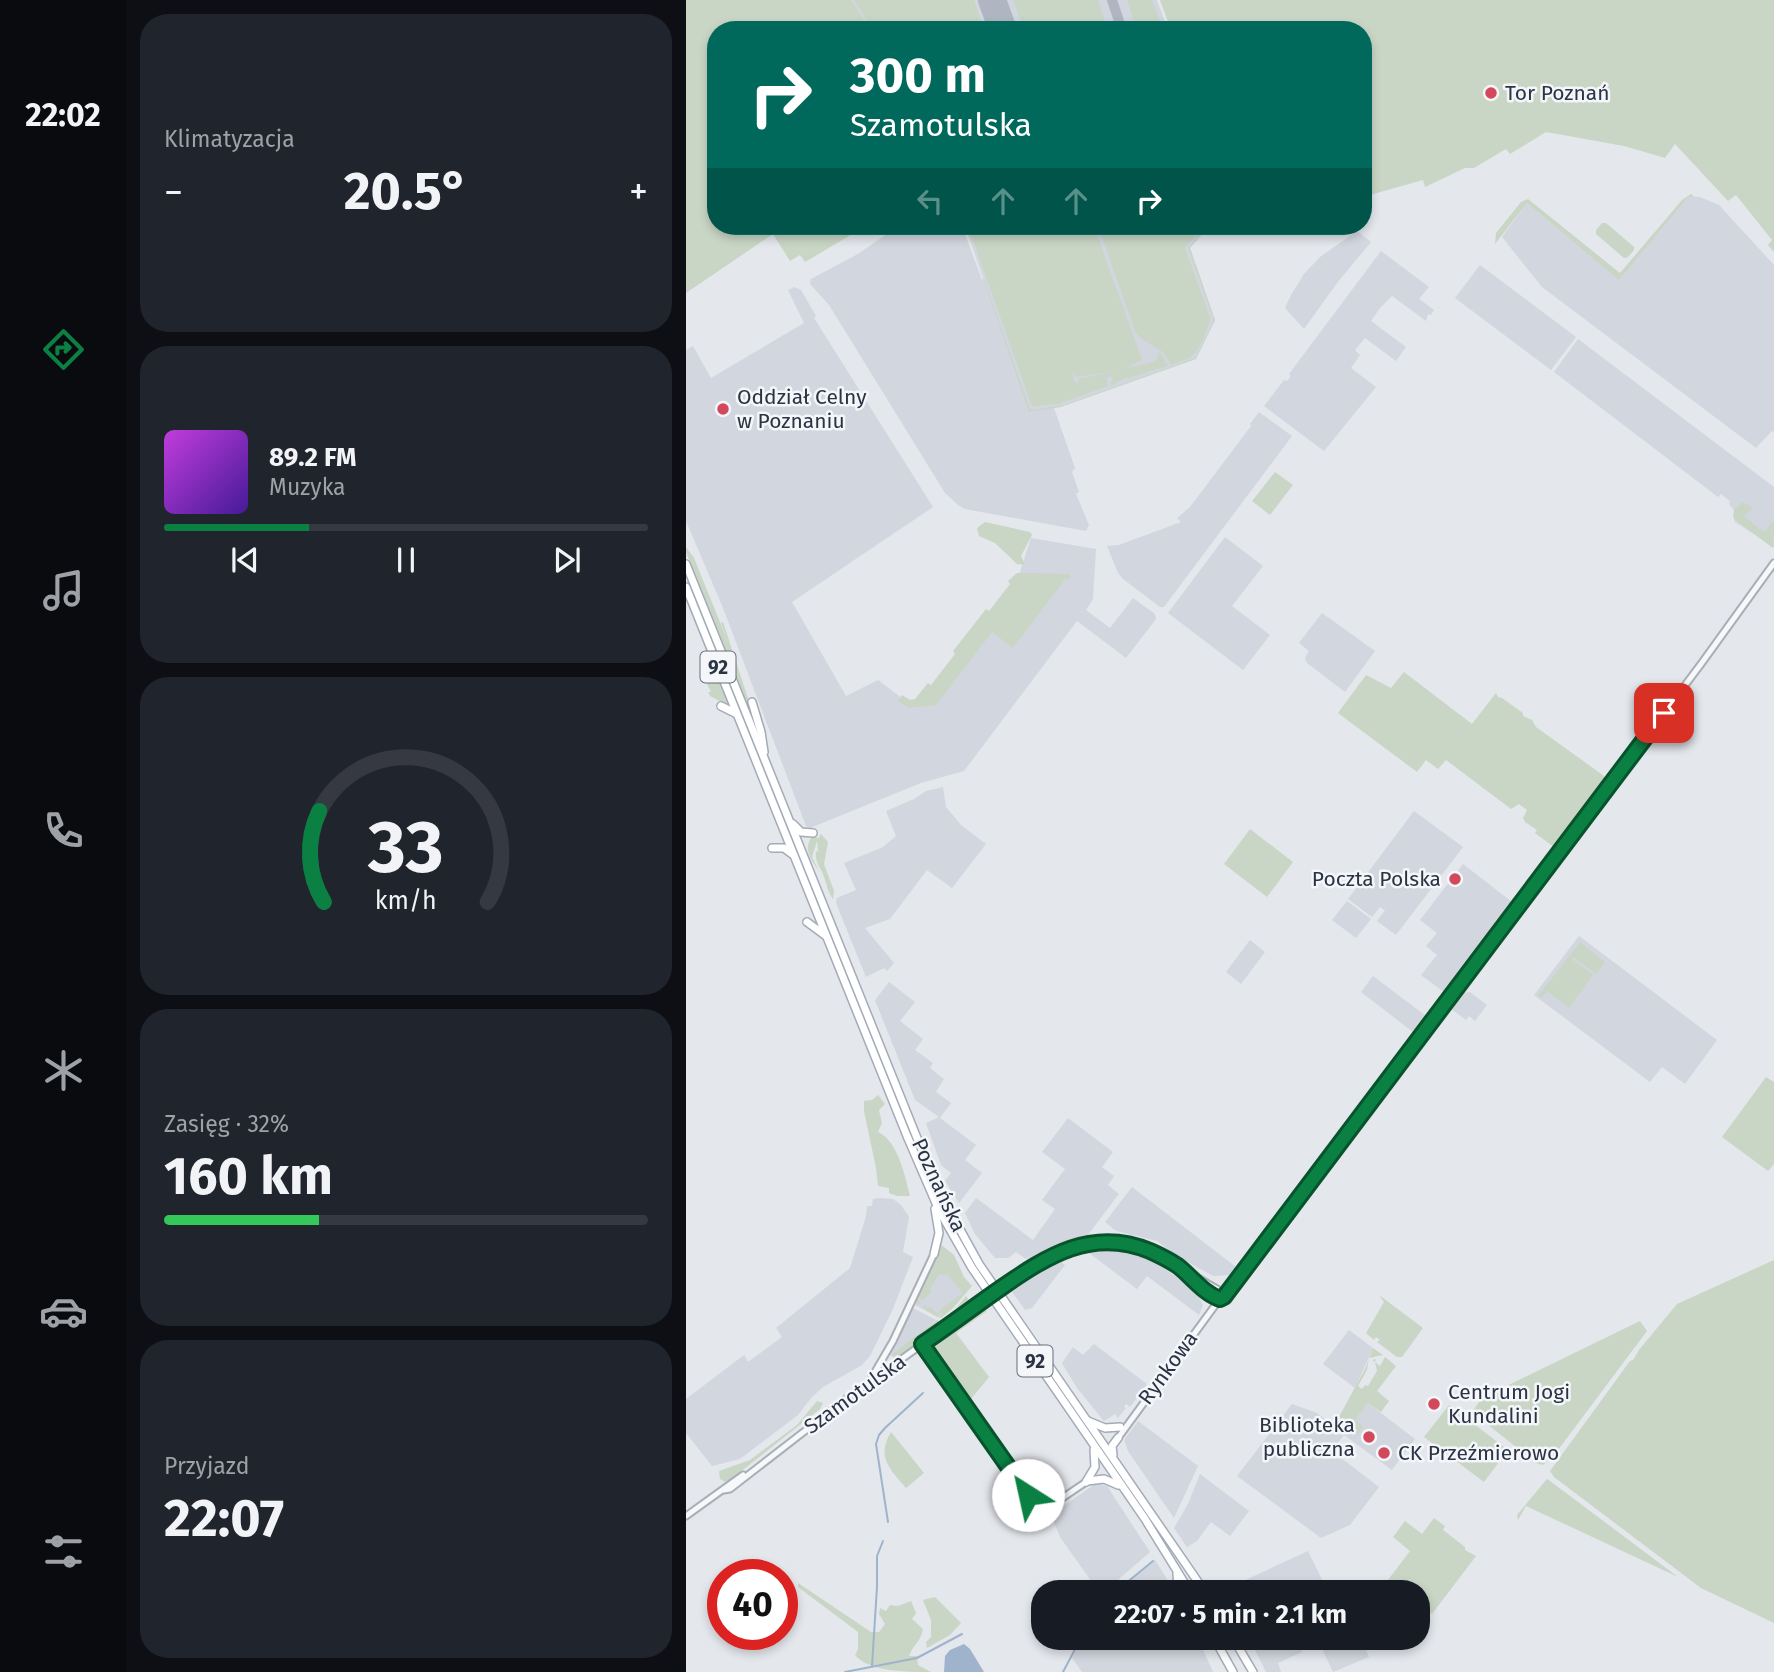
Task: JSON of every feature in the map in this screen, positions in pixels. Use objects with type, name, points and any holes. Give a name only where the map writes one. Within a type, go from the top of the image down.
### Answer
[{"type":"main road","name":"Poznańska","points":[[686,564],[787,815],[828,940],[928,1185],[976,1274],[1182,1580]]},
{"type":"main road","name":"92","points":[[686,587],[738,717]]},
{"type":"main road","points":[[707,656],[709,644]]},
{"type":"main road","points":[[752,702],[761,732],[765,760]]},
{"type":"main road","points":[[721,706],[730,709],[738,717]]},
{"type":"main road","name":"Poznańska","points":[[738,717],[782,825],[800,859],[951,1214],[983,1271],[1197,1580]]},
{"type":"main road","points":[[782,825],[781,835],[772,848],[785,848],[800,859],[813,833],[799,831],[787,815]]},
{"type":"main road","points":[[807,922],[822,931],[828,940]]},
{"type":"main road","points":[[928,1185],[939,1225],[934,1254]]},
{"type":"main road","points":[[1087,1421],[1105,1428],[1123,1426]]},
{"type":"main road","points":[[1086,1482],[1096,1459],[1088,1437]]},
{"type":"main road","points":[[1113,1459],[1112,1446],[1118,1438]]},
{"type":"main road","points":[[1086,1482],[1109,1480],[1126,1493]]},
{"type":"main road","points":[[1174,1567],[1176,1580]]},
{"type":"main road","points":[[1221,1650],[1233,1672]]},
{"type":"main road","points":[[1240,1650],[1253,1672]]},
{"type":"street","name":"Rynkowa","points":[[1220,1299],[1231,1290],[1701,664],[1774,562]]},
{"type":"street","name":"Szamotulska","points":[[688,1516],[724,1490],[730,1489],[863,1386],[1010,1282],[1055,1254],[1077,1246],[1121,1244],[1144,1249],[1217,1289]]},
{"type":"street","points":[[863,1386],[883,1361],[934,1254]]},
{"type":"street","name":"Rynkowa","points":[[1118,1438],[1123,1426],[1252,1259]]},
{"type":"street","name":"Szamotulska","points":[[1180,1268],[1207,1293],[1220,1299]]},
{"type":"street","points":[[1220,1299],[1217,1289],[1234,1279]]},
{"type":"street","points":[[1207,1293],[1212,1302],[1211,1311]]},
{"type":"street","points":[[922,1344],[1037,1506],[1049,1507],[1086,1482]]},
{"type":"shaded area","points":[[850,0],[1157,0],[1165,21],[863,21]]},
{"type":"shaded area","points":[[1688,196],[1700,197],[1719,205],[1774,265],[1774,432],[1756,448],[1542,287],[1502,237],[1527,203],[1619,279]]},
{"type":"shaded area","points":[[965,235],[982,280],[984,278],[968,235],[1201,235],[1190,248],[1215,320],[1196,359],[1054,408],[1075,468],[1072,472],[1079,492],[1076,494],[1089,525],[1086,531],[965,509],[945,493],[829,305],[810,284],[811,279],[858,254],[884,236]]},
{"type":"shaded area","points":[[1351,235],[1362,235],[1371,242],[1304,329],[1285,308],[1304,274],[1320,257]]},
{"type":"shaded area","points":[[1381,251],[1429,287],[1419,299],[1434,310],[1431,315],[1428,314],[1426,321],[1392,296],[1380,308],[1371,321],[1406,347],[1396,361],[1365,338],[1355,350],[1360,355],[1351,368],[1376,387],[1324,451],[1264,406],[1284,380],[1287,381],[1291,376],[1289,374]]},
{"type":"shaded area","points":[[1480,265],[1576,337],[1551,370],[1455,298]]},
{"type":"shaded area","points":[[794,287],[801,290],[816,316],[814,318],[933,507],[792,602],[846,696],[878,680],[915,708],[1019,575],[1031,538],[1096,549],[1093,599],[1086,610],[1110,628],[1133,598],[1155,614],[1156,619],[1126,658],[1077,621],[964,771],[921,783],[810,828],[806,826],[723,608],[686,521],[686,350],[693,346],[711,378],[804,323],[788,290]]},
{"type":"shaded area","points":[[1578,339],[1774,487],[1774,547],[1735,522],[1730,501],[1721,494],[1718,497],[1554,372]]},
{"type":"shaded area","points":[[1259,412],[1292,436],[1164,607],[1160,607],[1123,579],[1107,546],[1119,545],[1181,522],[1177,518],[1190,507]]},
{"type":"shaded area","points":[[1225,537],[1263,566],[1232,606],[1270,635],[1243,670],[1168,613]]},
{"type":"shaded area","points":[[1322,613],[1375,651],[1345,692],[1307,663],[1305,658],[1309,651],[1299,643]]},
{"type":"shaded area","points":[[943,787],[946,807],[961,825],[986,844],[952,888],[927,870],[890,919],[865,928],[894,963],[887,971],[884,968],[866,977],[836,903],[837,898],[856,890],[844,863],[883,847],[896,836],[886,811],[926,791]]},
{"type":"shaded area","points":[[1414,811],[1463,847],[1396,935],[1377,921],[1385,910],[1380,907],[1372,917],[1348,899]]},
{"type":"shaded area","points":[[1463,864],[1512,902],[1444,992],[1421,975],[1437,955],[1426,946],[1437,933],[1420,920]]},
{"type":"shaded area","points":[[1347,901],[1371,919],[1356,938],[1332,920]]},
{"type":"shaded area","points":[[1579,936],[1717,1040],[1685,1084],[1662,1067],[1650,1082],[1534,995]]},
{"type":"shaded area","points":[[1250,940],[1265,952],[1241,984],[1226,972]]},
{"type":"shaded area","points":[[1373,976],[1426,1016],[1413,1032],[1361,992]]},
{"type":"shaded area","points":[[889,982],[915,1002],[900,1021],[923,1039],[915,1050],[933,1063],[930,1068],[944,1079],[936,1092],[951,1103],[940,1118],[976,1145],[965,1160],[982,1173],[959,1203],[945,1181],[951,1173],[941,1165],[926,1123],[939,1117],[915,1100],[875,1000]]},
{"type":"shaded area","points":[[1470,992],[1487,1005],[1475,1021],[1469,1016],[1466,1020],[1450,1008],[1462,993]]},
{"type":"shaded area","points":[[1068,1118],[1113,1152],[1102,1167],[1114,1176],[1108,1185],[1119,1194],[1087,1236],[1057,1245],[1026,1259],[1016,1252],[1008,1258],[995,1258],[975,1234],[965,1213],[976,1198],[1033,1240],[1055,1209],[1042,1200],[1065,1169],[1042,1152]]},
{"type":"shaded area","points":[[1132,1187],[1236,1267],[1230,1275],[1213,1276],[1177,1256],[1157,1241],[1116,1231],[1105,1222]]},
{"type":"shaded area","points":[[873,1199],[893,1199],[909,1217],[903,1252],[913,1257],[893,1309],[870,1356],[862,1365],[823,1387],[798,1415],[740,1459],[712,1466],[686,1433],[686,1399],[744,1355],[748,1362],[782,1337],[776,1328],[850,1268],[867,1206],[872,1206]]},
{"type":"shaded area","points":[[1111,1248],[1151,1258],[1196,1292],[1203,1305],[1199,1315],[1147,1276],[1137,1289],[1085,1250]]},
{"type":"shaded area","points":[[1057,1259],[1065,1265],[1032,1308],[1025,1310],[1012,1292]]},
{"type":"shaded area","points":[[940,1261],[969,1289],[940,1318],[915,1305]]},
{"type":"shaded area","points":[[913,1308],[936,1320],[893,1356],[889,1354]]},
{"type":"shaded area","points":[[1349,1330],[1373,1348],[1355,1388],[1323,1364]]},
{"type":"shaded area","points":[[1094,1344],[1147,1384],[1130,1407],[1126,1404],[1118,1418],[1115,1414],[1104,1421],[1077,1388],[1062,1363],[1073,1347],[1083,1355]]},
{"type":"shaded area","points":[[1368,1403],[1415,1439],[1392,1470],[1344,1435],[1332,1451],[1379,1487],[1350,1525],[1321,1538],[1237,1476],[1292,1404],[1317,1413],[1344,1434]]},
{"type":"shaded area","points":[[1138,1421],[1198,1466],[1174,1518],[1128,1451],[1124,1440]]},
{"type":"shaded area","points":[[1200,1474],[1249,1511],[1230,1536],[1211,1522],[1197,1541],[1187,1547],[1174,1528],[1188,1504]]},
{"type":"shaded area","points":[[1095,1484],[1107,1486],[1150,1552],[1118,1580],[1090,1580],[1060,1537],[1051,1515]]},
{"type":"shaded area","points":[[1308,1551],[1322,1580],[1245,1580]]},
{"type":"shaded area","points":[[1155,1560],[1168,1580],[1130,1580]]},
{"type":"shaded area","points":[[1076,1650],[1203,1650],[1213,1672],[1082,1672],[1072,1658]]},
{"type":"shaded area","points":[[1255,1650],[1301,1650],[1302,1652],[1278,1663],[1281,1672],[1266,1672]]},
{"type":"shaded area","points":[[1323,1650],[1366,1650],[1369,1657],[1333,1672]]},
{"type":"green space","points":[[686,0],[851,0],[865,21],[707,21],[707,235],[772,235],[686,293]]},
{"type":"green space","points":[[854,0],[974,0],[981,21],[867,21]]},
{"type":"green space","points":[[1013,0],[1098,0],[1105,21],[1021,21]]},
{"type":"green space","points":[[1127,0],[1152,0],[1160,21],[1134,21]]},
{"type":"green space","name":"Tor Poznań","points":[[1160,0],[1774,0],[1774,252],[1768,245],[1772,240],[1736,195],[1728,201],[1675,144],[1665,158],[1624,146],[1546,132],[1510,154],[1506,149],[1474,168],[1465,168],[1425,187],[1423,180],[1372,194],[1372,21],[1168,21]]},
{"type":"green space","points":[[1691,194],[1694,196],[1688,197],[1619,280],[1527,203],[1495,244],[1496,233],[1521,202],[1528,199],[1620,273],[1682,200]]},
{"type":"green space","points":[[1602,223],[1606,223],[1634,247],[1628,257],[1624,258],[1596,234]]},
{"type":"green space","points":[[774,235],[851,235],[805,262],[800,255],[790,261]]},
{"type":"green space","points":[[968,235],[1030,409],[1034,410],[1063,405],[1196,358],[1213,322],[1188,248],[1201,235],[1190,248],[1215,320],[1196,359],[1061,407],[1029,412]]},
{"type":"green space","points":[[971,235],[1097,235],[1142,360],[1123,369],[1153,362],[1159,351],[1168,366],[1127,377],[1112,385],[1111,376],[1106,378],[1108,386],[1058,404],[1032,406]],"holes":[[[1121,369],[1079,379],[1076,385],[1072,373],[1077,377]]]},
{"type":"green space","points":[[1101,235],[1196,235],[1185,248],[1210,318],[1196,352],[1186,360],[1171,365],[1164,353],[1136,333]]},
{"type":"green space","points":[[1275,472],[1293,485],[1270,515],[1252,501]]},
{"type":"green space","points":[[1743,502],[1753,508],[1744,516],[1762,531],[1766,531],[1772,522],[1774,523],[1773,548],[1734,519],[1734,510]]},
{"type":"green space","points":[[985,522],[1030,532],[1032,535],[1021,556],[1025,565],[1017,564],[995,543],[979,536],[977,528]]},
{"type":"green space","points":[[686,547],[694,558],[730,647],[721,623],[723,622],[762,741],[686,552]]},
{"type":"green space","points":[[1017,573],[1070,574],[1069,580],[1066,578],[1013,648],[992,632],[936,705],[909,708],[898,701],[902,695],[910,700],[915,699],[928,683],[931,685],[955,654],[953,651],[986,609],[989,611],[1010,584],[1008,581]]},
{"type":"green space","points":[[709,657],[729,706],[710,696],[708,692],[711,692],[702,674]]},
{"type":"green space","points":[[1404,672],[1472,724],[1496,693],[1523,713],[1523,716],[1532,720],[1536,727],[1604,776],[1554,847],[1525,822],[1523,818],[1527,810],[1519,804],[1511,809],[1446,760],[1438,769],[1426,760],[1417,772],[1338,713],[1366,675],[1391,688]]},
{"type":"green space","points":[[750,734],[929,1174],[993,1289],[990,1291],[951,1227],[924,1172]]},
{"type":"green space","points":[[1250,829],[1293,862],[1267,897],[1224,864]]},
{"type":"green space","points":[[814,834],[818,839],[821,834],[828,842],[824,864],[834,891],[833,899],[816,859],[817,841],[812,857],[819,871],[809,853],[808,844]]},
{"type":"green space","points":[[1581,941],[1605,962],[1596,974],[1573,957],[1572,959],[1593,975],[1569,1008],[1547,991],[1541,998],[1538,996]]},
{"type":"green space","points":[[1766,1077],[1774,1082],[1774,1164],[1768,1171],[1722,1137]]},
{"type":"green space","points":[[878,1095],[885,1104],[879,1110],[882,1123],[878,1132],[896,1151],[910,1196],[897,1196],[889,1193],[889,1188],[878,1186],[864,1101],[872,1100]]},
{"type":"green space","points":[[940,1244],[954,1255],[964,1277],[972,1286],[940,1319],[942,1311],[937,1317],[924,1309],[923,1307],[927,1304],[925,1309],[931,1307],[938,1314],[963,1293],[947,1274],[939,1274],[930,1289],[932,1291],[922,1301],[919,1298],[921,1303],[917,1305],[915,1300]]},
{"type":"green space","points":[[1774,1260],[1774,1623],[1701,1588],[1554,1477],[1550,1471],[1630,1361],[1677,1304]]},
{"type":"green space","points":[[1379,1295],[1423,1328],[1402,1357],[1397,1357],[1377,1342],[1380,1340],[1376,1337],[1374,1340],[1366,1333],[1384,1302]]},
{"type":"green space","points":[[966,1296],[971,1304],[895,1359],[891,1355],[937,1320],[940,1322],[955,1310]]},
{"type":"green space","points":[[983,1306],[987,1311],[956,1333],[989,1377],[971,1399],[975,1407],[972,1410],[930,1345]]},
{"type":"green space","points":[[1640,1321],[1647,1331],[1549,1462],[1548,1460],[1543,1465],[1536,1463],[1472,1412],[1482,1398]]},
{"type":"green space","points":[[1373,1348],[1383,1355],[1369,1358]]},
{"type":"green space","points":[[1385,1357],[1396,1366],[1377,1391],[1389,1401],[1381,1412],[1368,1403],[1355,1420],[1363,1427],[1358,1434],[1350,1428],[1345,1434],[1334,1426],[1369,1359],[1367,1370],[1358,1386],[1362,1389],[1365,1385],[1368,1386],[1377,1371],[1375,1362],[1380,1366]]},
{"type":"green space","points":[[817,1401],[823,1403],[820,1409],[730,1480],[725,1482],[720,1479],[719,1471],[750,1460],[797,1425]]},
{"type":"green space","points":[[1449,1405],[1508,1450],[1484,1482],[1424,1437]]},
{"type":"green space","points":[[891,1432],[924,1473],[906,1488],[890,1469],[885,1456]]},
{"type":"green space","points":[[1547,1479],[1678,1577],[1526,1506],[1518,1520],[1517,1515]]},
{"type":"green space","points":[[1434,1518],[1445,1526],[1443,1530],[1465,1547],[1465,1550],[1476,1556],[1432,1614],[1430,1580],[1388,1580],[1410,1551],[1393,1537],[1405,1521],[1422,1534]]},
{"type":"green space","points":[[798,1583],[871,1632],[879,1632],[885,1624],[879,1614],[880,1608],[886,1611],[890,1605],[898,1606],[911,1601],[916,1613],[912,1619],[923,1629],[909,1656],[917,1656],[918,1665],[931,1672],[889,1670],[861,1661],[855,1655],[858,1649],[858,1632],[798,1587]]},
{"type":"green space","points":[[935,1597],[961,1623],[950,1635],[927,1648],[926,1642],[931,1637],[931,1620],[923,1600]]},
{"type":"water","points":[[964,1644],[984,1672],[944,1672],[945,1656],[950,1650]]},
{"type":"waterway","points":[[888,1522],[876,1444],[885,1428],[923,1393]]},
{"type":"waterway","points":[[872,1666],[877,1556],[883,1541]]},
{"type":"waterway","points":[[1130,1580],[1153,1561]]},
{"type":"waterway","points":[[845,1672],[917,1658],[962,1634]]},
{"type":"waterway","points":[[1063,1672],[1075,1650]]},
{"type":"taxiway","points":[[1112,0],[1119,21]]},
{"type":"runway","points":[[992,0],[1000,21]]},
{"type":"place","name":"Tor Poznań","points":[[1491,93]]},
{"type":"place","name":"Oddział Celny w Poznaniu","points":[[723,409]]},
{"type":"place","name":"Poczta Polska","points":[[1455,879]]},
{"type":"place","name":"Centrum Jogi Kundalini","points":[[1434,1404]]},
{"type":"place","name":"Biblioteka publiczna","points":[[1369,1437]]},
{"type":"place","name":"CK Przeźmierowo","points":[[1384,1453]]},
{"type":"route","points":[[1028,1495],[922,1344],[1040,1262],[1064,1250],[1087,1244],[1115,1243],[1147,1250],[1180,1268],[1207,1293],[1220,1299],[1224,1297],[1664,713]]}]
